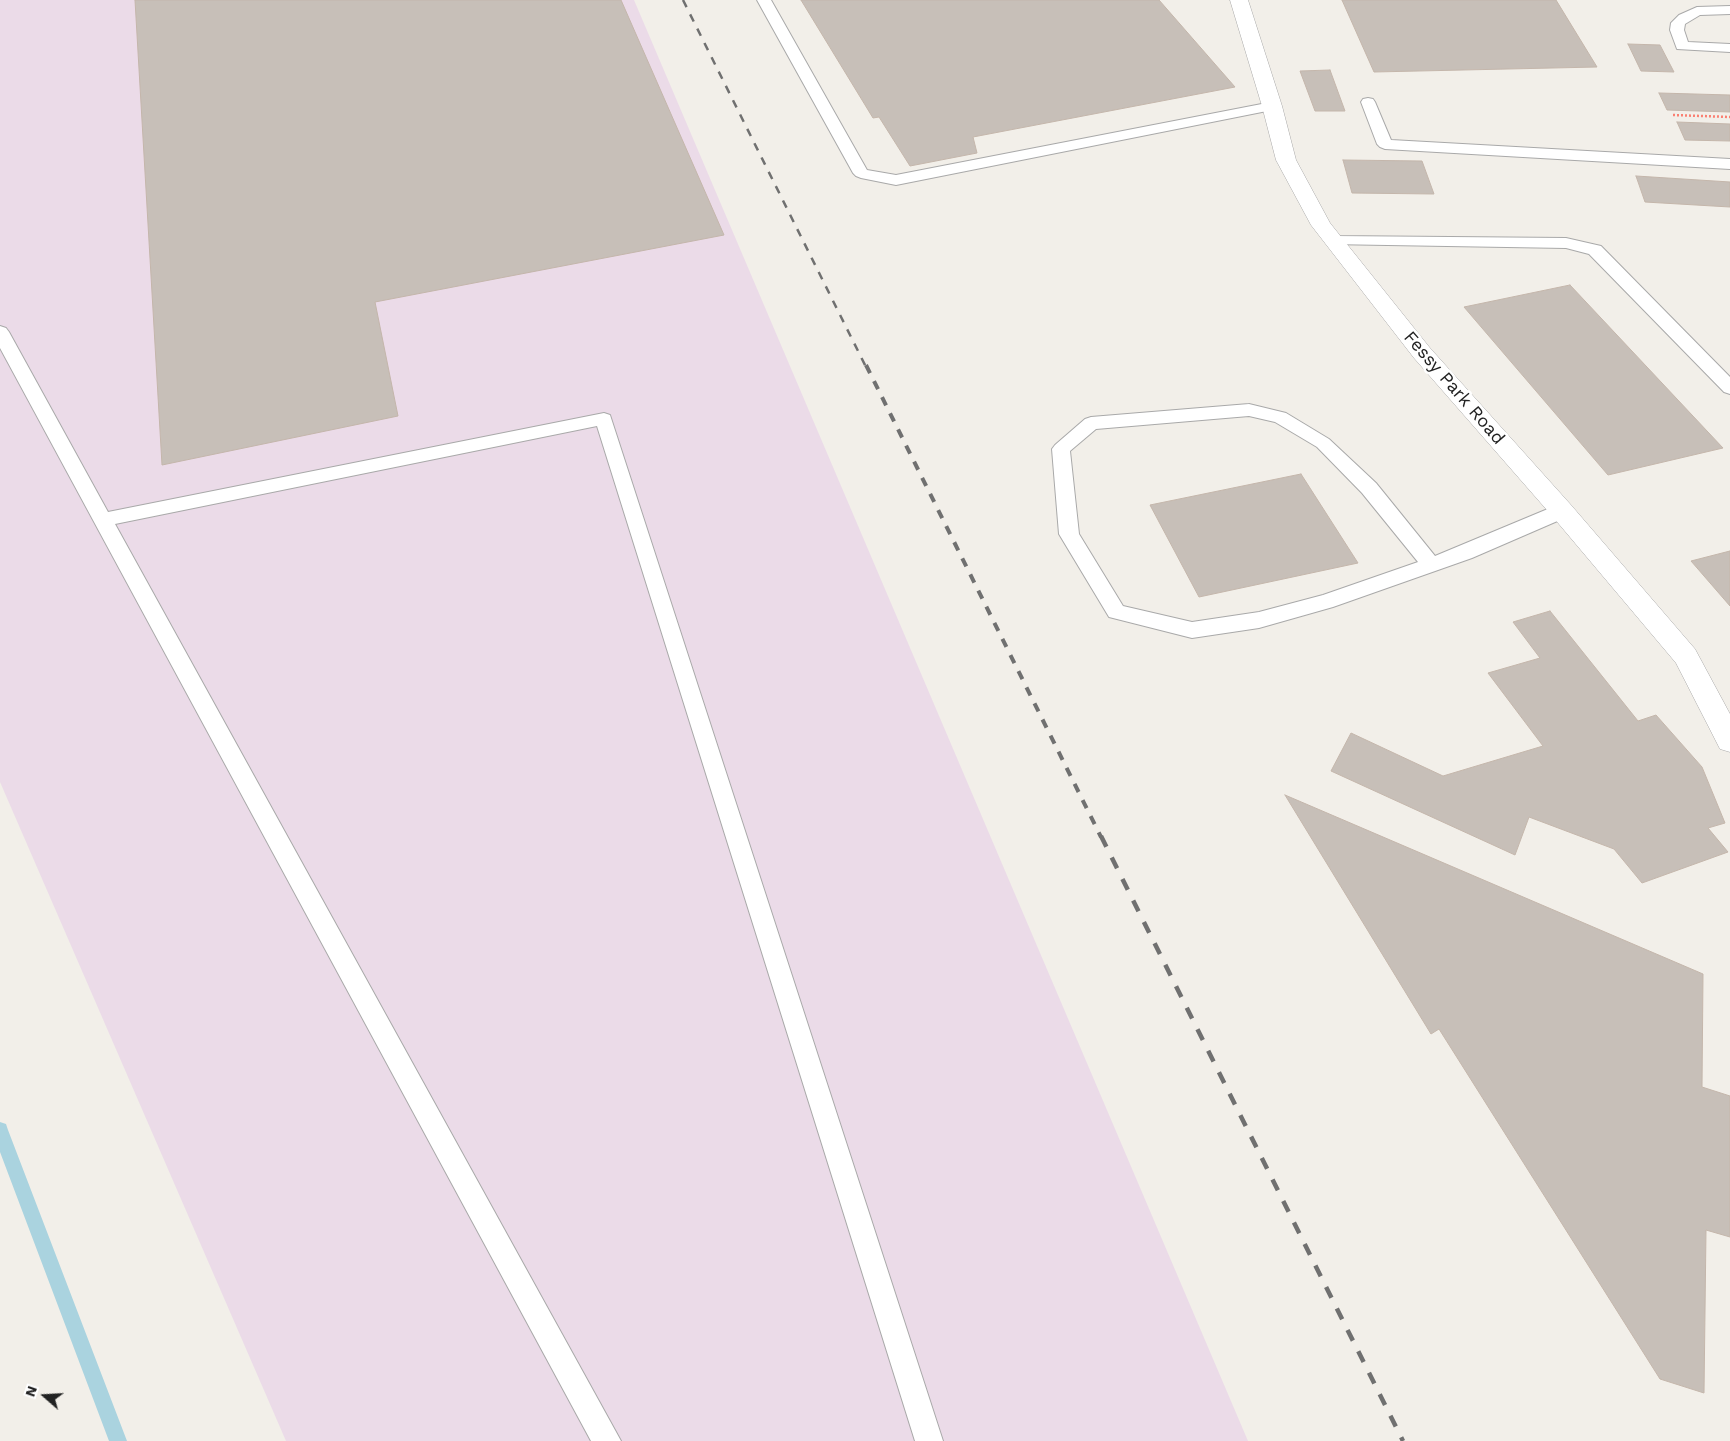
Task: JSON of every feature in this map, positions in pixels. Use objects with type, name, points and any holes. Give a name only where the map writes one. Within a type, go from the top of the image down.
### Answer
[{"type":"street","name":"Fessy Park Road","points":[[1238,0],[1272,106],[1286,160],[1322,225],[1422,353],[1562,511],[1686,656],[1730,741]]},
{"type":"lane","points":[[764,0],[861,173],[896,180],[1272,106]]},
{"type":"lane","points":[[1730,10],[1696,11],[1689,14],[1678,24],[1677,30],[1682,46],[1730,48]]},
{"type":"lane","points":[[1368,102],[1386,144],[1730,164]]},
{"type":"lane","points":[[1334,241],[1566,243],[1596,250],[1730,388]]},
{"type":"lane","points":[[0,332],[607,1441]]},
{"type":"lane","points":[[1431,565],[1369,488],[1323,444],[1280,417],[1249,410],[1091,423],[1061,449],[1069,534],[1116,612],[1192,630],[1258,620],[1318,604],[1431,565],[1465,553],[1562,511]]},
{"type":"lane","points":[[103,520],[604,419],[929,1441]]},
{"type":"path","points":[[1673,115],[1730,118]]},
{"type":"shaded area","points":[[0,0],[634,0],[1248,1441],[286,1441],[0,782]]},
{"type":"building","points":[[135,0],[621,0],[724,235],[375,302],[398,416],[162,465]]},
{"type":"building","points":[[801,0],[1159,0],[1235,87],[973,137],[977,153],[910,166],[879,117],[873,118]]},
{"type":"building","points":[[1342,0],[1556,0],[1597,67],[1374,72]]},
{"type":"building","points":[[1628,44],[1660,45],[1674,72],[1641,71]]},
{"type":"building","points":[[1330,70],[1345,111],[1315,111],[1300,71]]},
{"type":"building","points":[[1659,93],[1730,95],[1730,112],[1667,110]]},
{"type":"building","points":[[1677,122],[1730,124],[1730,141],[1685,140]]},
{"type":"building","points":[[1343,160],[1422,161],[1434,194],[1352,193]]},
{"type":"building","points":[[1636,176],[1730,182],[1730,207],[1645,202]]},
{"type":"building","points":[[1570,285],[1723,448],[1608,475],[1464,307]]},
{"type":"building","points":[[1301,474],[1358,563],[1199,597],[1150,505]]},
{"type":"building","points":[[1730,551],[1730,606],[1691,561]]},
{"type":"building","points":[[1550,611],[1638,721],[1656,715],[1702,767],[1725,823],[1708,828],[1728,852],[1642,883],[1614,849],[1529,817],[1515,855],[1331,771],[1351,733],[1443,776],[1543,746],[1488,673],[1540,658],[1513,622]]},
{"type":"building","points":[[1285,795],[1703,974],[1702,1087],[1730,1096],[1730,1237],[1706,1230],[1704,1393],[1660,1379],[1439,1029],[1431,1034]]},
{"type":"waterway","points":[[0,1130],[118,1441]]},
{"type":"railway","points":[[683,0],[866,367]]},
{"type":"railway","points":[[866,365],[1101,837]]},
{"type":"railway","points":[[1101,836],[1403,1441]]}]
